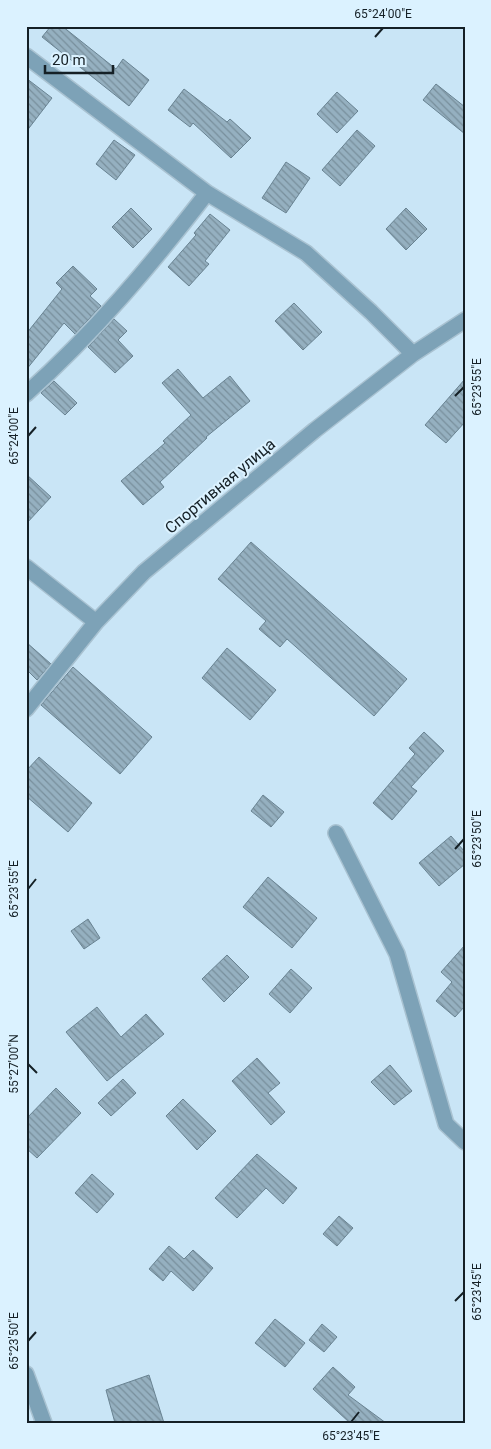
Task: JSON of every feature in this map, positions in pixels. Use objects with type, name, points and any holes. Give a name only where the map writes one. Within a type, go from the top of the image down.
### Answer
[{"type":"street","points":[[26,56],[208,193],[306,254],[371,312],[413,354]]},
{"type":"street","points":[[26,394],[63,361],[147,270],[208,193]]},
{"type":"street","name":"Спортивная улица","points":[[26,709],[96,622],[144,572],[315,430],[413,354],[465,320]]},
{"type":"street","points":[[26,567],[96,622]]},
{"type":"street","points":[[336,834],[397,954],[446,1124],[465,1142]]},
{"type":"street","points":[[26,1374],[44,1423]]},
{"type":"building","points":[[51,26],[62,26],[116,69],[123,59],[149,80],[129,106],[42,37]]},
{"type":"building","points":[[26,78],[52,98],[26,132]]},
{"type":"building","points":[[436,84],[465,107],[465,134],[423,100]]},
{"type":"building","points":[[184,89],[227,122],[230,119],[251,138],[231,158],[193,123],[190,127],[168,110]]},
{"type":"building","points":[[337,92],[358,111],[337,133],[317,114]]},
{"type":"building","points":[[357,130],[375,146],[340,186],[322,170]]},
{"type":"building","points":[[114,140],[135,155],[116,180],[96,164]]},
{"type":"building","points":[[286,162],[310,178],[286,213],[262,198]]},
{"type":"building","points":[[131,208],[152,229],[133,248],[112,227]]},
{"type":"building","points":[[406,208],[427,229],[406,250],[386,229]]},
{"type":"building","points":[[210,214],[230,230],[205,261],[209,264],[189,286],[168,267],[196,235],[194,233]]},
{"type":"building","points":[[73,266],[97,289],[90,296],[101,306],[75,334],[64,323],[26,370],[26,334],[62,289],[56,283]]},
{"type":"building","points":[[294,303],[322,332],[303,350],[275,321]]},
{"type":"building","points":[[114,319],[127,331],[118,340],[133,356],[115,373],[88,347]]},
{"type":"building","points":[[178,369],[203,398],[230,376],[250,401],[206,437],[160,482],[164,487],[143,505],[121,481],[165,443],[163,441],[191,415],[162,383]]},
{"type":"building","points":[[465,379],[465,422],[446,443],[425,425]]},
{"type":"building","points":[[54,381],[77,403],[65,415],[41,393]]},
{"type":"building","points":[[26,474],[51,497],[26,524]]},
{"type":"building","points":[[251,542],[407,679],[374,716],[287,639],[280,647],[259,629],[266,621],[218,579]]},
{"type":"building","points":[[26,642],[51,664],[37,680],[26,669]]},
{"type":"building","points":[[227,648],[276,690],[250,720],[202,678]]},
{"type":"building","points":[[73,667],[152,737],[120,774],[41,705]]},
{"type":"building","points":[[424,732],[444,751],[411,787],[417,791],[392,820],[373,803],[415,754],[409,748]]},
{"type":"building","points":[[39,757],[92,803],[68,832],[26,796],[26,771]]},
{"type":"building","points":[[263,795],[284,812],[271,827],[251,811]]},
{"type":"building","points":[[451,836],[465,852],[465,864],[439,886],[419,863]]},
{"type":"building","points":[[268,877],[317,918],[292,948],[243,907]]},
{"type":"building","points":[[88,919],[100,938],[84,949],[71,931]]},
{"type":"building","points":[[465,945],[465,1006],[455,1017],[436,1001],[452,982],[441,972]]},
{"type":"building","points":[[227,955],[249,977],[224,1002],[202,979]]},
{"type":"building","points":[[291,969],[312,988],[290,1013],[269,994]]},
{"type":"building","points":[[97,1007],[121,1037],[146,1014],[164,1034],[107,1081],[66,1032]]},
{"type":"building","points":[[257,1058],[280,1083],[268,1093],[285,1112],[271,1125],[232,1081]]},
{"type":"building","points":[[390,1065],[412,1091],[394,1105],[371,1082]]},
{"type":"building","points":[[123,1079],[136,1093],[111,1116],[98,1103]]},
{"type":"building","points":[[56,1088],[81,1113],[37,1158],[26,1148],[26,1119]]},
{"type":"building","points":[[183,1099],[216,1131],[197,1150],[166,1116]]},
{"type":"building","points":[[257,1154],[297,1188],[283,1204],[266,1188],[237,1218],[215,1198]]},
{"type":"building","points":[[92,1174],[114,1194],[97,1213],[75,1193]]},
{"type":"building","points":[[339,1216],[353,1228],[337,1246],[323,1234]]},
{"type":"building","points":[[169,1246],[184,1259],[193,1250],[213,1268],[193,1291],[171,1271],[163,1281],[149,1269]]},
{"type":"building","points":[[275,1319],[305,1343],[285,1367],[255,1343]]},
{"type":"building","points":[[322,1324],[337,1337],[324,1352],[309,1340]]},
{"type":"building","points":[[333,1367],[355,1387],[348,1395],[386,1423],[350,1423],[313,1389]]},
{"type":"building","points":[[149,1375],[164,1423],[115,1423],[106,1390]]}]
